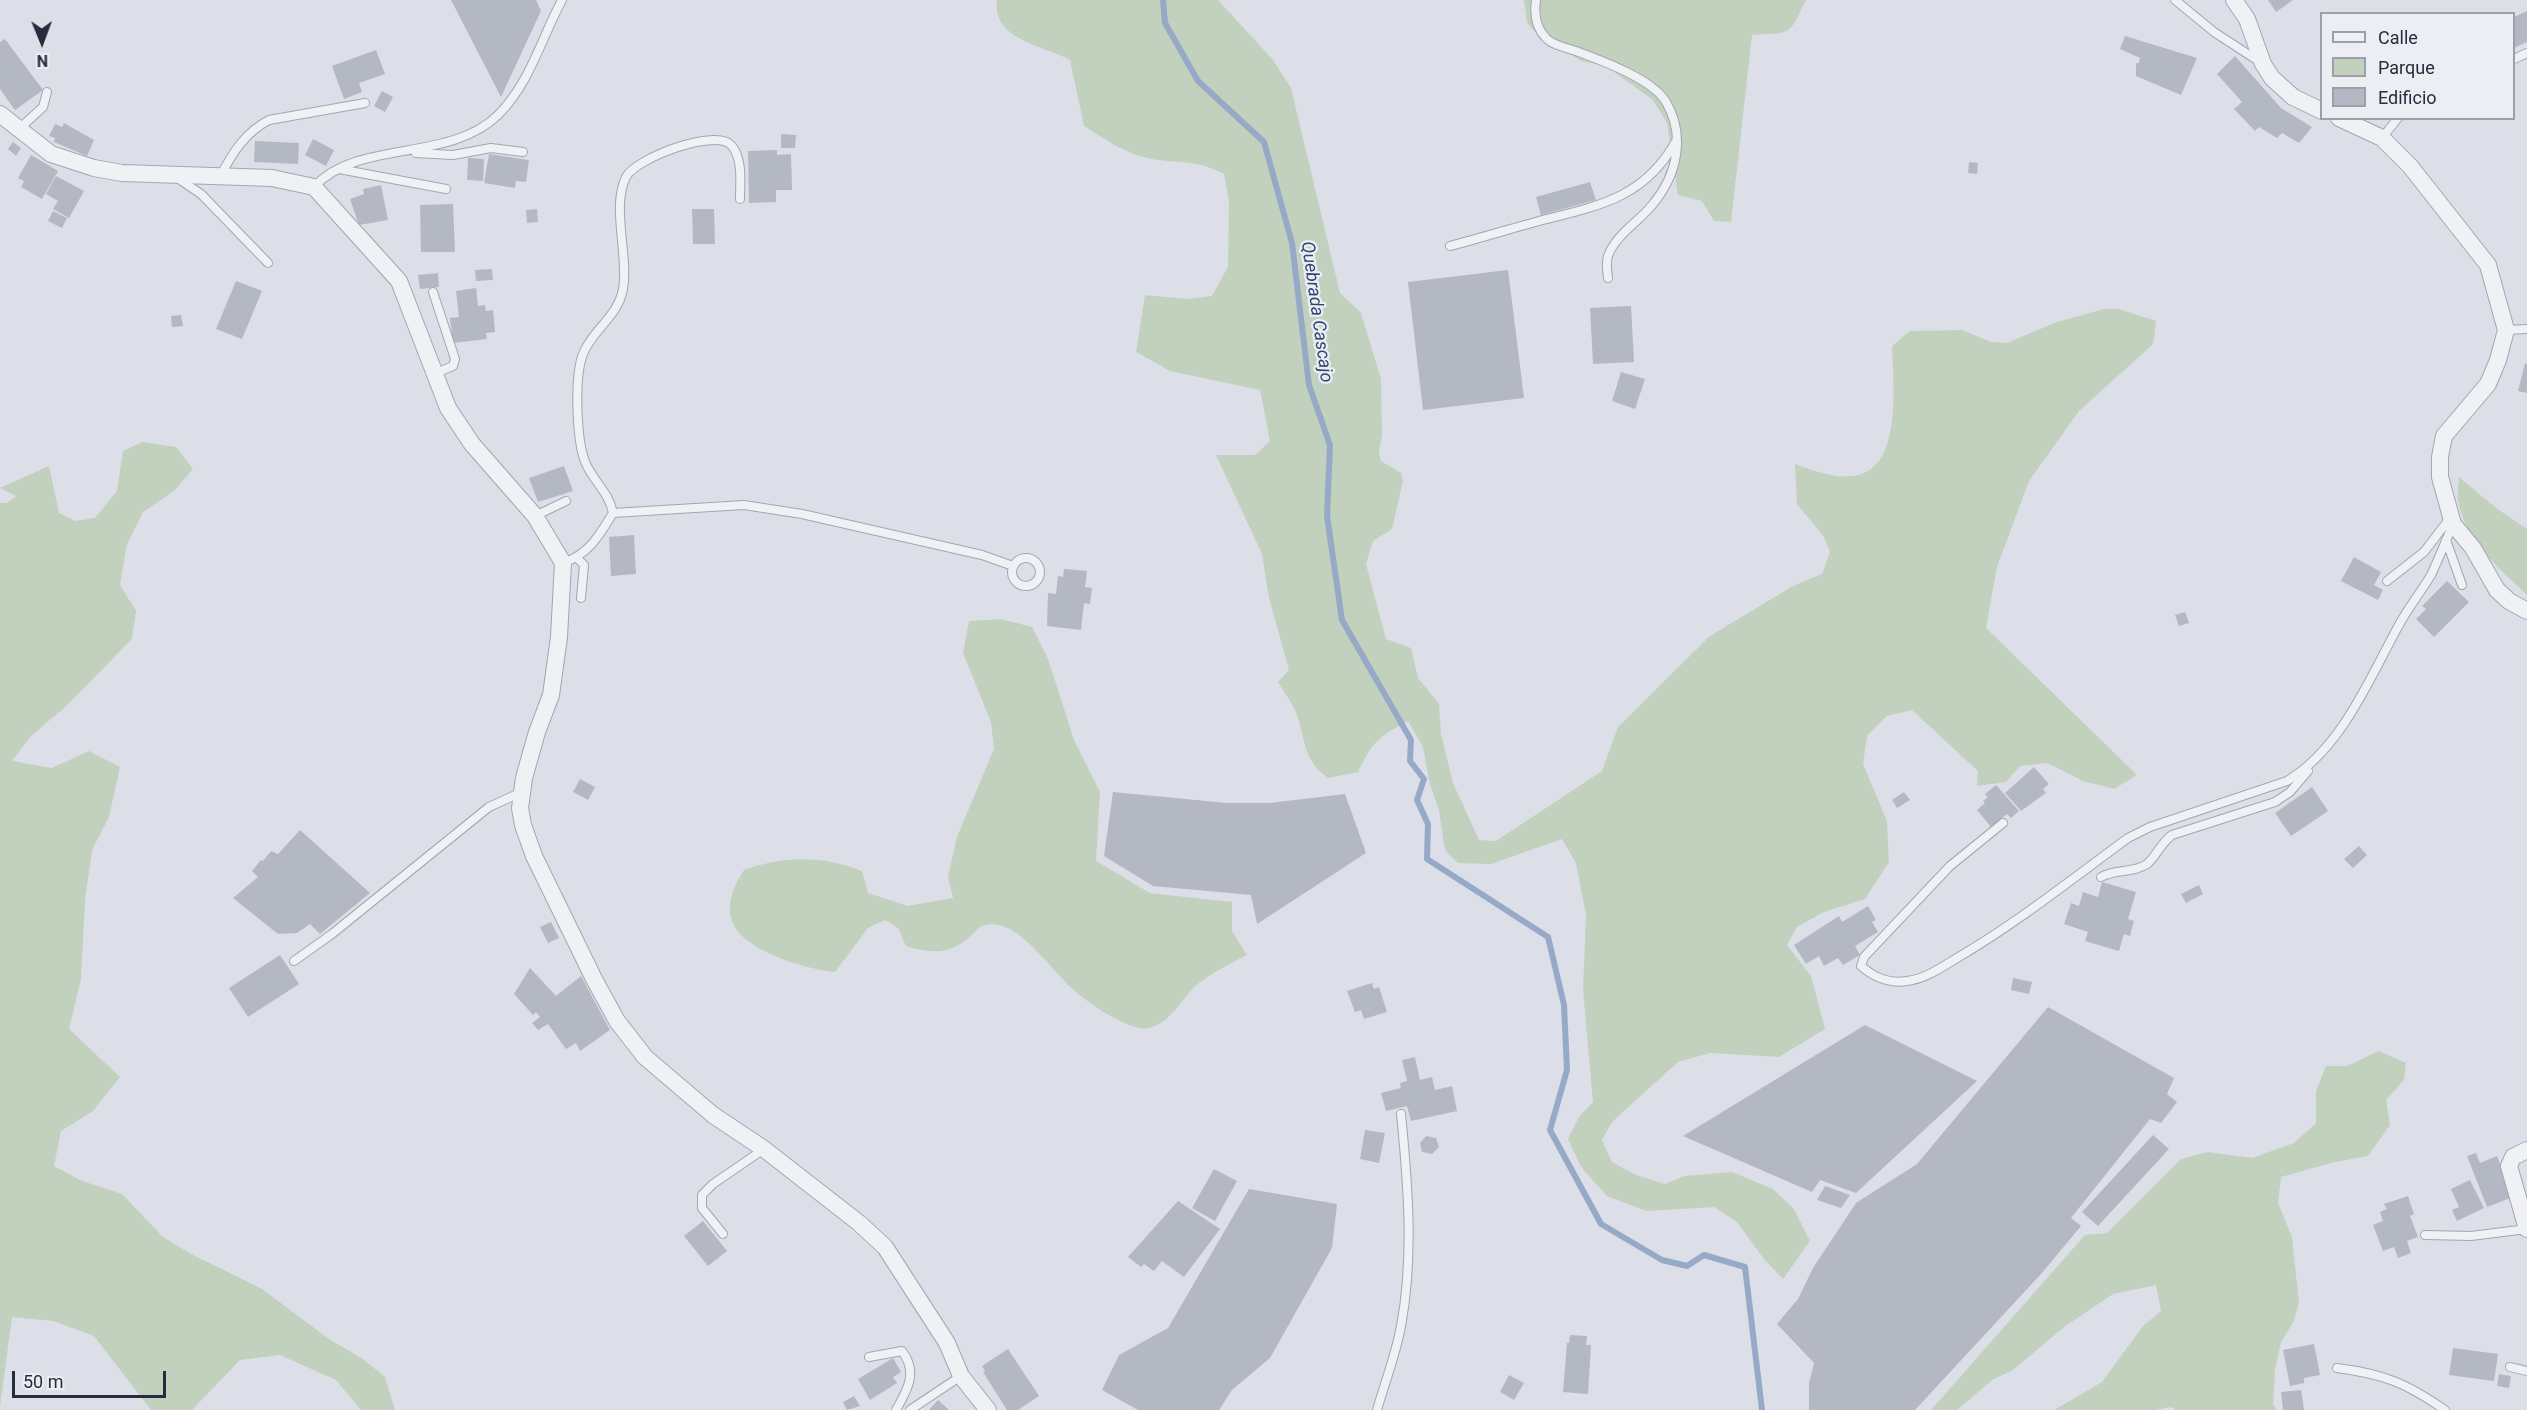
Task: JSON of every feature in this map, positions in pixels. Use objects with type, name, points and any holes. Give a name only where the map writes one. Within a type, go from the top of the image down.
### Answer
[{"type":"street","points":[[2234,0],[2247,18],[2263,64],[2272,78],[2293,97],[2320,110]]},
{"type":"street","points":[[0,114],[51,154],[83,165],[122,173],[272,178],[314,187],[399,281],[448,408],[472,444],[535,516],[570,561],[551,695],[537,732],[520,808],[523,825],[534,856],[617,1021],[645,1057],[713,1115],[764,1149],[859,1223],[885,1247],[941,1333],[961,1376],[988,1410]]},
{"type":"street","points":[[2343,120],[2382,138],[2410,166],[2477,247],[2488,265],[2506,330],[2498,360],[2488,384],[2444,436],[2440,457],[2440,477],[2450,527],[2473,548],[2497,590],[2509,601],[2527,611]]},
{"type":"street","points":[[2527,1150],[2513,1157],[2509,1166],[2527,1229]]},
{"type":"lane","points":[[314,187],[324,176],[338,169],[365,159],[407,153],[444,143],[496,117],[513,98],[528,74],[562,0]]},
{"type":"lane","points":[[1536,0],[1537,23],[1547,40],[1595,58],[1643,81],[1665,100],[1675,121],[1677,152],[1672,175],[1653,204],[1613,244],[1607,258],[1608,278]]},
{"type":"lane","points":[[2175,0],[2214,32],[2263,64]]},
{"type":"lane","points":[[19,129],[43,107],[47,92]]},
{"type":"lane","points":[[220,176],[237,146],[255,127],[268,120],[365,103]]},
{"type":"lane","points":[[2382,138],[2396,120]]},
{"type":"lane","points":[[570,561],[591,548],[613,513],[607,494],[586,464],[578,416],[578,378],[583,354],[608,321],[618,304],[623,288],[621,209],[626,176],[639,162],[692,143],[722,140],[732,145],[740,162],[740,199]]},
{"type":"lane","points":[[1450,246],[1615,200],[1654,174],[1677,141]]},
{"type":"lane","points":[[407,153],[453,155],[491,148],[523,152]]},
{"type":"lane","points":[[338,169],[446,189]]},
{"type":"lane","points":[[173,175],[201,194],[268,263]]},
{"type":"lane","points":[[433,292],[455,359],[453,366],[436,373]]},
{"type":"lane","points":[[2506,330],[2527,329]]},
{"type":"lane","points":[[535,516],[566,501]]},
{"type":"lane","points":[[613,513],[744,505],[802,514],[981,555],[1012,566]]},
{"type":"lane","points":[[2387,581],[2424,552],[2450,527]]},
{"type":"lane","points":[[2450,527],[2462,585]]},
{"type":"lane","points":[[2101,877],[2137,869],[2148,863],[2161,843],[2172,835],[2275,802],[2296,784],[2356,701],[2404,616],[2431,575],[2450,527]]},
{"type":"lane","points":[[570,561],[584,565],[581,598]]},
{"type":"lane","points":[[2003,823],[1950,866],[1864,957],[1861,966],[1872,975],[1889,982],[1909,981],[1929,974],[1985,942],[2128,838],[2150,826],[2287,781],[2303,771],[2318,756]]},
{"type":"lane","points":[[294,961],[332,934],[489,807],[523,792]]},
{"type":"lane","points":[[1377,1410],[1401,1327],[1406,1288],[1408,1195],[1401,1114]]},
{"type":"lane","points":[[723,1234],[702,1208],[702,1195],[712,1184],[764,1149]]},
{"type":"lane","points":[[2425,1236],[2471,1236],[2527,1229]]},
{"type":"lane","points":[[869,1357],[902,1351],[909,1360],[912,1380],[896,1410]]},
{"type":"lane","points":[[2510,1367],[2527,1371]]},
{"type":"lane","points":[[2337,1368],[2370,1372],[2402,1382],[2445,1410]]},
{"type":"lane","points":[[910,1410],[961,1376]]},
{"type":"green space","points":[[997,0],[1218,0],[1273,60],[1291,88],[1340,293],[1361,313],[1381,379],[1382,434],[1379,454],[1381,461],[1401,473],[1403,481],[1392,529],[1373,541],[1366,564],[1386,639],[1411,648],[1418,678],[1439,704],[1441,734],[1453,783],[1479,840],[1496,841],[1602,771],[1618,727],[1710,636],[1793,586],[1822,574],[1830,552],[1824,537],[1797,504],[1795,464],[1826,474],[1842,476],[1858,475],[1872,468],[1882,455],[1889,439],[1894,399],[1892,346],[1910,331],[1962,330],[1991,342],[2007,343],[2057,322],[2104,309],[2119,309],[2156,321],[2153,344],[2079,411],[2029,481],[1997,567],[1986,628],[2137,775],[2114,789],[2083,781],[2047,763],[2020,766],[2006,782],[1977,786],[1978,771],[1912,710],[1887,716],[1867,736],[1863,764],[1887,821],[1889,862],[1865,899],[1824,912],[1797,927],[1787,945],[1811,976],[1825,1029],[1779,1057],[1710,1053],[1678,1062],[1612,1122],[1602,1140],[1612,1162],[1636,1175],[1665,1184],[1685,1176],[1732,1172],[1773,1189],[1794,1209],[1810,1241],[1783,1279],[1764,1259],[1737,1222],[1714,1207],[1646,1211],[1607,1196],[1581,1167],[1568,1139],[1579,1117],[1593,1102],[1583,990],[1586,915],[1576,863],[1562,839],[1491,864],[1458,863],[1445,850],[1439,810],[1430,785],[1423,747],[1408,721],[1377,741],[1358,772],[1328,778],[1314,764],[1307,750],[1295,711],[1278,682],[1289,670],[1269,598],[1262,554],[1216,455],[1255,455],[1270,441],[1260,390],[1170,371],[1136,352],[1145,295],[1188,299],[1212,296],[1228,267],[1229,202],[1224,174],[1193,163],[1138,156],[1114,145],[1084,126],[1070,60],[1011,33],[1002,24]]},
{"type":"green space","points":[[1524,0],[1806,0],[1787,31],[1752,35],[1731,222],[1714,221],[1702,201],[1678,195],[1667,123],[1653,100],[1606,66],[1581,61],[1532,29],[1527,22]]},
{"type":"green space","points":[[142,442],[176,447],[193,469],[174,491],[143,512],[127,544],[120,585],[136,611],[132,639],[65,707],[31,736],[12,761],[52,768],[89,751],[120,767],[109,817],[92,850],[85,900],[81,979],[69,1029],[120,1077],[93,1111],[61,1131],[54,1166],[82,1181],[122,1194],[163,1237],[191,1254],[262,1289],[329,1339],[363,1359],[385,1377],[395,1410],[361,1410],[336,1380],[280,1355],[240,1360],[192,1410],[151,1410],[94,1336],[53,1321],[12,1317],[0,1406],[0,503],[7,503],[16,496],[0,488],[49,466],[59,513],[75,521],[95,518],[117,491],[123,451]]},
{"type":"green space","points":[[2459,477],[2496,508],[2527,529],[2527,595],[2485,553],[2468,528],[2458,501]]},
{"type":"green space","points":[[1001,619],[1032,627],[1048,659],[1074,740],[1100,792],[1096,861],[1150,893],[1232,902],[1232,931],[1247,955],[1199,983],[1164,1021],[1149,1028],[1121,1022],[1086,1000],[1067,984],[1027,941],[1004,926],[984,925],[959,945],[944,950],[930,951],[906,946],[898,928],[885,920],[868,928],[835,972],[808,967],[760,949],[737,930],[731,918],[730,905],[733,893],[744,870],[788,860],[832,862],[862,871],[868,893],[908,906],[953,898],[948,877],[957,837],[994,749],[991,722],[963,653],[969,621]]},
{"type":"green space","points":[[2379,1051],[2406,1063],[2404,1080],[2386,1100],[2390,1125],[2368,1156],[2335,1162],[2281,1177],[2278,1203],[2292,1237],[2299,1303],[2293,1323],[2281,1342],[2275,1370],[2273,1404],[2277,1410],[2175,1410],[2172,1407],[2154,1410],[2054,1410],[2102,1382],[2143,1326],[2161,1311],[2156,1285],[2113,1294],[2064,1327],[2013,1370],[1992,1380],[1957,1410],[1931,1410],[2085,1235],[2107,1233],[2181,1159],[2207,1152],[2252,1158],[2294,1143],[2316,1123],[2316,1091],[2326,1066],[2347,1066]]},
{"type":"building","points":[[451,0],[536,0],[541,11],[501,97]]},
{"type":"building","points":[[2268,0],[2293,0],[2276,12]]},
{"type":"building","points":[[2527,11],[2527,42],[2515,48],[2515,17]]},
{"type":"building","points":[[2125,36],[2197,58],[2181,95],[2136,76],[2136,63],[2139,63],[2140,58],[2120,49]]},
{"type":"building","points":[[5,39],[43,90],[15,110],[0,89],[0,42]]},
{"type":"building","points":[[376,50],[385,74],[359,83],[362,92],[344,99],[332,66]]},
{"type":"building","points":[[2235,56],[2281,108],[2312,127],[2299,143],[2282,133],[2277,138],[2259,127],[2255,131],[2234,109],[2242,102],[2217,74]]},
{"type":"building","points":[[382,91],[393,97],[385,112],[374,106]]},
{"type":"building","points":[[64,123],[94,140],[87,156],[54,142],[55,138],[49,136],[55,124],[62,127]]},
{"type":"building","points":[[781,134],[796,135],[795,148],[781,148]]},
{"type":"building","points":[[313,139],[334,150],[326,166],[305,155]]},
{"type":"building","points":[[255,141],[299,143],[298,164],[254,162]]},
{"type":"building","points":[[13,142],[21,148],[16,156],[8,149]]},
{"type":"building","points":[[777,150],[777,155],[791,154],[792,190],[776,190],[776,202],[749,203],[748,151]]},
{"type":"building","points":[[489,154],[529,160],[526,182],[516,181],[515,188],[484,183]]},
{"type":"building","points":[[31,155],[58,171],[42,199],[21,187],[24,181],[18,178]]},
{"type":"building","points":[[468,158],[484,159],[483,181],[467,180]]},
{"type":"building","points":[[1969,162],[1978,163],[1977,174],[1968,173]]},
{"type":"building","points":[[56,176],[84,191],[69,218],[53,209],[58,201],[46,194]]},
{"type":"building","points":[[1590,182],[1596,200],[1541,215],[1536,197]]},
{"type":"building","points":[[381,185],[388,220],[359,225],[350,199],[364,194],[363,189]]},
{"type":"building","points":[[453,204],[455,252],[421,252],[420,205]]},
{"type":"building","points":[[537,209],[538,222],[527,223],[526,210]]},
{"type":"building","points":[[692,209],[714,209],[715,244],[693,244]]},
{"type":"building","points":[[53,211],[67,218],[62,228],[48,221]]},
{"type":"building","points":[[492,269],[493,280],[476,281],[475,270]]},
{"type":"building","points":[[1508,270],[1524,398],[1423,410],[1408,282]]},
{"type":"building","points":[[438,273],[439,287],[420,289],[418,275]]},
{"type":"building","points":[[236,281],[262,291],[242,339],[216,329]]},
{"type":"building","points":[[476,288],[478,306],[485,305],[486,311],[493,310],[495,332],[486,333],[487,339],[453,343],[450,318],[459,317],[456,291]]},
{"type":"building","points":[[1631,306],[1634,362],[1593,364],[1590,308]]},
{"type":"building","points":[[181,315],[183,326],[172,327],[171,316]]},
{"type":"building","points":[[2525,363],[2527,364],[2527,393],[2518,391]]},
{"type":"building","points":[[1621,372],[1645,379],[1635,409],[1612,401]]},
{"type":"building","points":[[564,466],[573,491],[538,502],[529,478]]},
{"type":"building","points":[[634,535],[636,574],[611,576],[609,537]]},
{"type":"building","points":[[2354,557],[2381,572],[2374,585],[2383,590],[2378,600],[2341,581]]},
{"type":"building","points":[[1064,569],[1087,571],[1085,587],[1092,588],[1090,604],[1084,603],[1081,630],[1047,626],[1048,593],[1056,594],[1058,576],[1063,577]]},
{"type":"building","points":[[2447,581],[2469,602],[2434,637],[2416,619],[2426,609],[2422,606]]},
{"type":"building","points":[[2185,612],[2189,623],[2179,626],[2175,615]]},
{"type":"building","points":[[2034,767],[2049,784],[2043,789],[2046,793],[2021,811],[2005,793]]},
{"type":"building","points":[[580,779],[595,787],[588,800],[573,792]]},
{"type":"building","points":[[1996,785],[2019,811],[2011,818],[2007,814],[1991,827],[1977,810],[1988,797],[1985,794]]},
{"type":"building","points":[[2312,787],[2328,811],[2291,836],[2275,813]]},
{"type":"building","points":[[1113,792],[1227,803],[1270,803],[1345,794],[1366,853],[1257,924],[1251,895],[1153,886],[1104,856]]},
{"type":"building","points":[[1904,792],[1910,800],[1897,808],[1892,800]]},
{"type":"building","points":[[300,830],[370,893],[320,934],[310,924],[297,933],[278,934],[233,898],[258,877],[252,871],[261,860],[263,861],[271,851],[278,854]]},
{"type":"building","points":[[2359,846],[2367,855],[2353,868],[2344,859]]},
{"type":"building","points":[[2102,882],[2136,892],[2128,919],[2134,921],[2130,936],[2124,934],[2119,951],[2085,941],[2088,932],[2064,924],[2071,903],[2079,906],[2083,892],[2098,897]]},
{"type":"building","points":[[2199,885],[2203,894],[2186,903],[2181,894]]},
{"type":"building","points":[[1868,906],[1876,920],[1872,922],[1878,932],[1855,946],[1860,955],[1843,965],[1838,958],[1824,966],[1819,956],[1806,964],[1794,945],[1839,916],[1842,922]]},
{"type":"building","points":[[551,922],[559,938],[548,943],[540,927]]},
{"type":"building","points":[[280,955],[299,984],[248,1017],[229,988]]},
{"type":"building","points":[[530,968],[556,996],[581,976],[610,1030],[580,1051],[576,1043],[566,1049],[548,1024],[538,1030],[532,1023],[540,1017],[536,1012],[533,1015],[514,994]]},
{"type":"building","points":[[2013,978],[2032,982],[2029,994],[2011,990]]},
{"type":"building","points":[[1372,983],[1374,989],[1379,987],[1387,1012],[1364,1019],[1361,1010],[1355,1012],[1347,991]]},
{"type":"building","points":[[2048,1007],[2174,1078],[2167,1094],[2177,1102],[2161,1123],[2150,1119],[2071,1218],[2081,1226],[2041,1274],[1915,1410],[1809,1410],[1809,1383],[1814,1363],[1777,1324],[1798,1299],[1813,1268],[1856,1203],[1917,1164]]},
{"type":"building","points":[[1865,1025],[1977,1081],[1856,1193],[1820,1180],[1812,1192],[1683,1136]]},
{"type":"building","points":[[1415,1057],[1420,1080],[1432,1077],[1435,1090],[1452,1086],[1457,1111],[1411,1121],[1407,1106],[1386,1111],[1381,1093],[1401,1088],[1400,1083],[1407,1081],[1402,1060]]},
{"type":"building","points":[[1365,1130],[1385,1133],[1379,1163],[1360,1159]]},
{"type":"building","points":[[2153,1135],[2169,1149],[2098,1226],[2082,1212]]},
{"type":"building","points":[[1426,1136],[1436,1138],[1439,1147],[1432,1154],[1422,1152],[1420,1143]]},
{"type":"building","points":[[2476,1153],[2480,1163],[2497,1156],[2513,1197],[2487,1207],[2467,1156]]},
{"type":"building","points":[[1214,1169],[1237,1181],[1215,1221],[1192,1208]]},
{"type":"building","points":[[2470,1180],[2484,1208],[2457,1221],[2452,1210],[2459,1207],[2451,1189]]},
{"type":"building","points":[[1825,1186],[1850,1195],[1841,1208],[1817,1200]]},
{"type":"building","points":[[1249,1189],[1337,1204],[1332,1248],[1270,1358],[1232,1390],[1219,1410],[1138,1410],[1102,1390],[1119,1355],[1168,1328]]},
{"type":"building","points":[[2408,1196],[2414,1214],[2410,1216],[2418,1237],[2407,1241],[2411,1253],[2398,1258],[2394,1247],[2383,1251],[2373,1225],[2383,1221],[2380,1212],[2387,1209],[2384,1204]]},
{"type":"building","points":[[1178,1201],[1220,1229],[1184,1277],[1162,1261],[1154,1271],[1144,1264],[1141,1267],[1128,1257]]},
{"type":"building","points":[[703,1221],[727,1251],[708,1266],[684,1236]]},
{"type":"building","points":[[1570,1335],[1587,1336],[1586,1345],[1591,1345],[1588,1394],[1563,1392],[1567,1343],[1569,1343]]},
{"type":"building","points":[[2314,1344],[2320,1375],[2304,1378],[2304,1383],[2290,1386],[2283,1350]]},
{"type":"building","points":[[2453,1348],[2498,1354],[2494,1381],[2449,1375]]},
{"type":"building","points":[[1008,1349],[1039,1396],[1018,1410],[1007,1410],[983,1372],[985,1371],[982,1366]]},
{"type":"building","points":[[893,1358],[901,1372],[893,1377],[897,1383],[870,1400],[858,1379]]},
{"type":"building","points":[[2499,1374],[2511,1376],[2509,1388],[2497,1386]]},
{"type":"building","points":[[1509,1375],[1524,1383],[1514,1400],[1500,1392]]},
{"type":"building","points":[[2301,1390],[2304,1410],[2283,1410],[2281,1392]]},
{"type":"building","points":[[854,1396],[860,1406],[847,1410],[843,1402]]},
{"type":"building","points":[[938,1400],[949,1410],[929,1410]]},
{"type":"waterway","name":"Quebrada Cascajo","points":[[1163,0],[1165,23],[1198,81],[1264,142],[1292,243],[1309,385],[1330,445],[1327,516],[1342,620],[1411,740],[1410,761],[1424,779],[1417,800],[1428,824],[1427,859],[1548,937],[1564,1005],[1567,1070],[1550,1130],[1601,1224],[1662,1260],[1687,1266],[1704,1255],[1745,1267],[1762,1410]]}]
